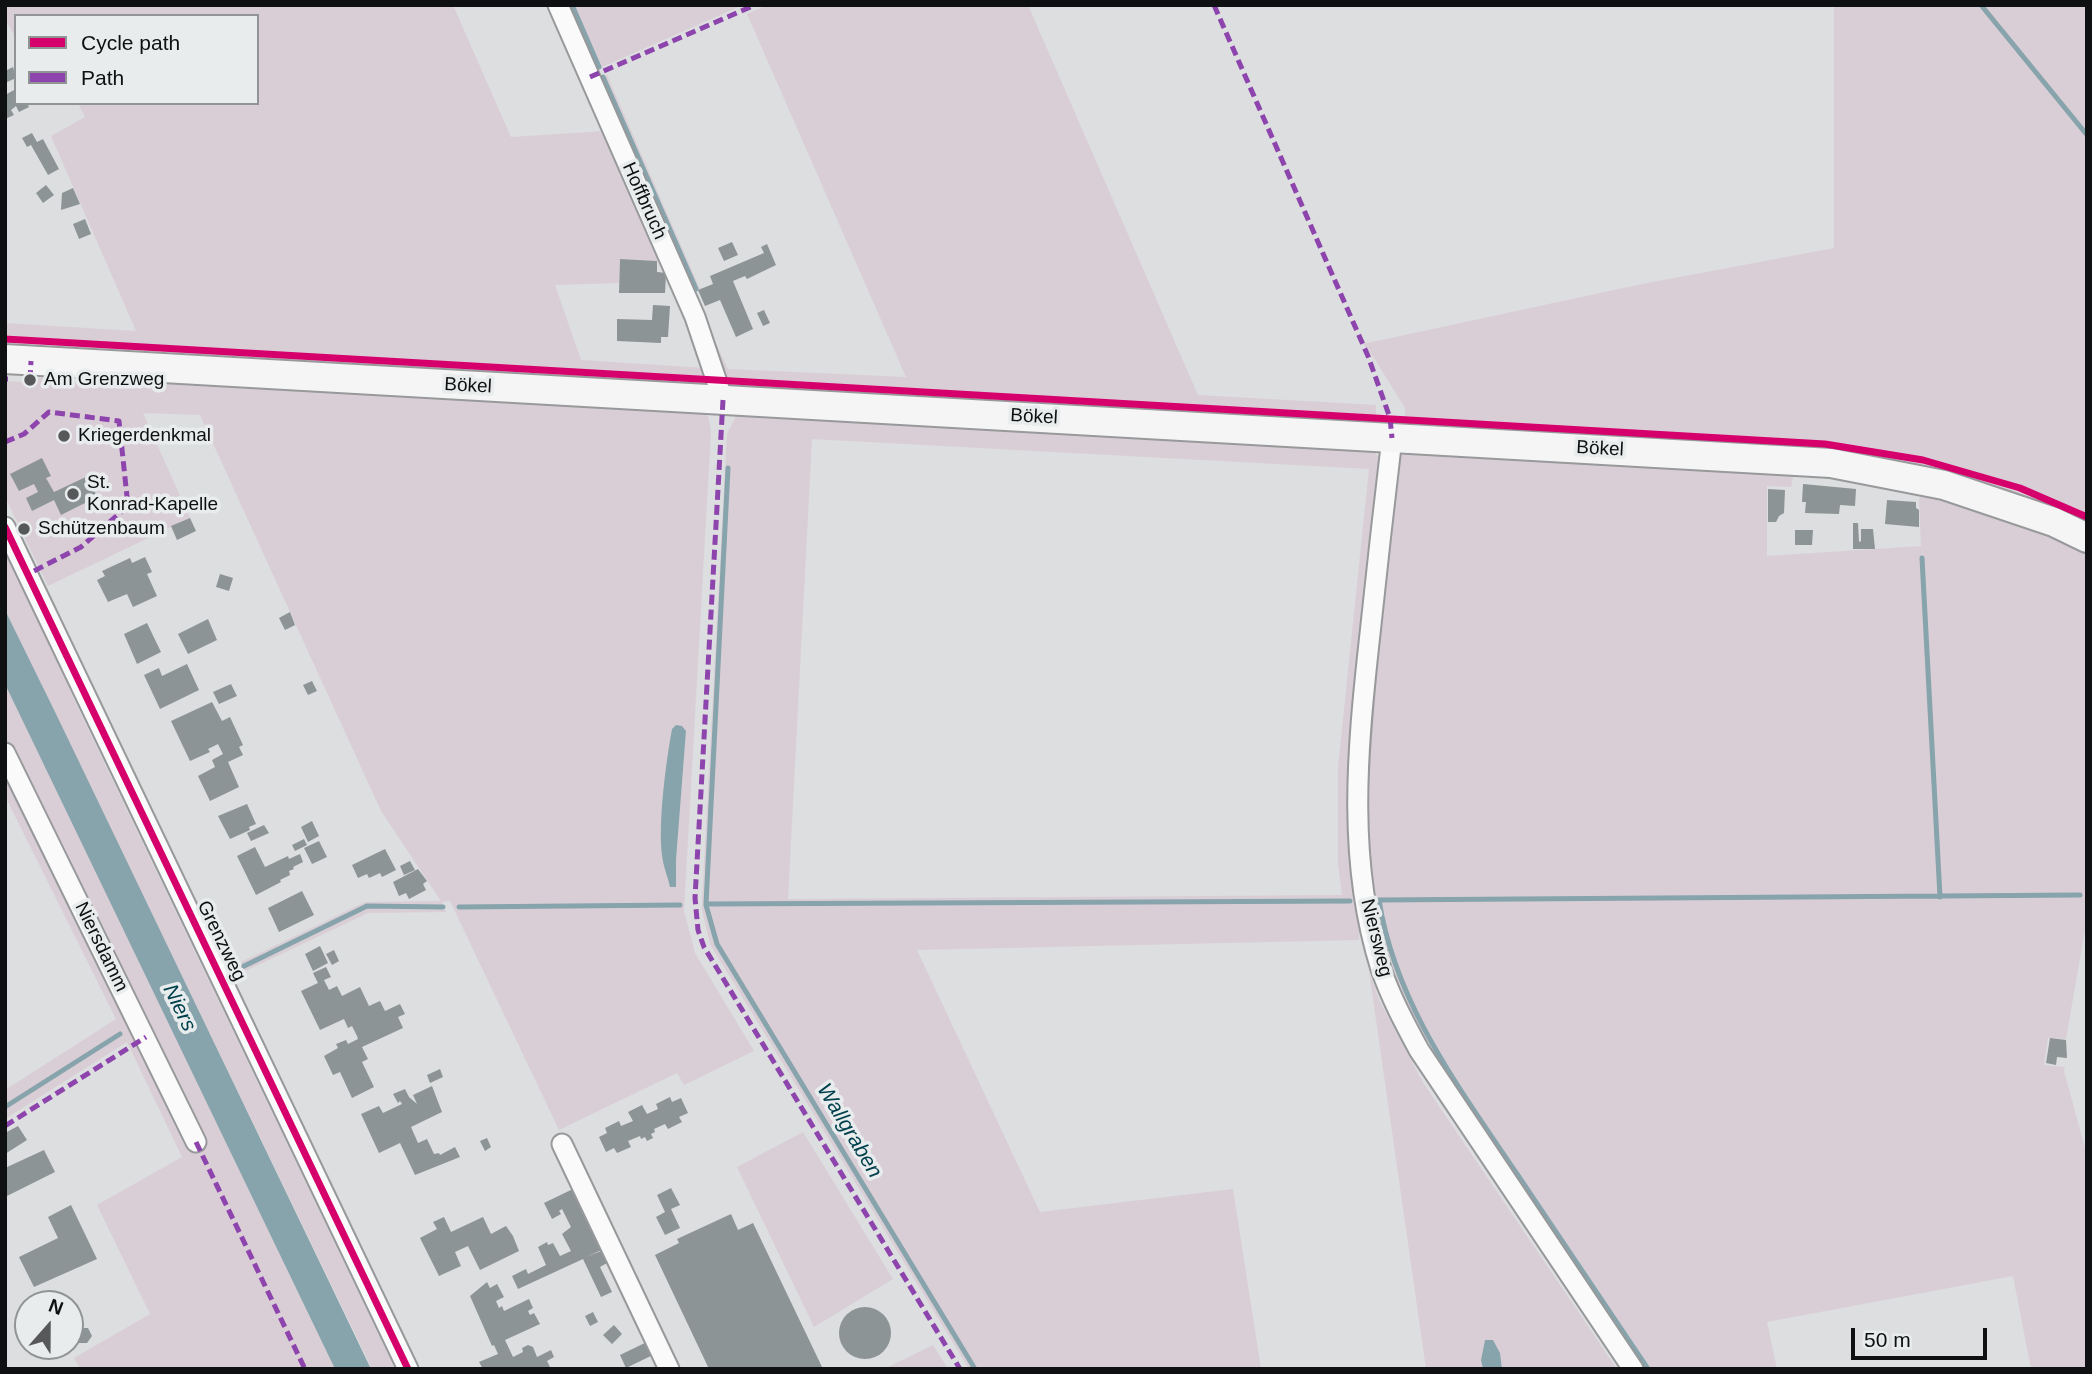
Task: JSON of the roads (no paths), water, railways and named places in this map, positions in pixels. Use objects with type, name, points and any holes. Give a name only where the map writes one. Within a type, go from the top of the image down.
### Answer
[{"type":"main road","name":"Bökel","points":[[5,359],[1831,463],[1944,485],[2054,522],[2087,538]]},
{"type":"street","name":"Hoffbruch","points":[[558,5],[695,317],[723,400]]},
{"type":"street","name":"Niersweg","points":[[1392,438],[1361,715],[1357,775],[1360,861],[1373,940],[1393,999],[1430,1068],[1633,1369]]},
{"type":"street","name":"Grenzweg","points":[[5,527],[408,1369]]},
{"type":"street","name":"Niersdamm","points":[[5,753],[195,1142]]},
{"type":"street","points":[[562,1144],[669,1369]]},
{"type":"water","name":"Niers","points":[[5,610],[371,1369],[335,1369],[5,684]]},
{"type":"water","points":[[676,725],[682,726],[686,731],[676,887],[670,887],[663,859],[661,826],[667,758],[672,729]]},
{"type":"water","points":[[1485,1340],[1493,1340],[1500,1353],[1502,1369],[1483,1369],[1481,1360]]},
{"type":"waterway","points":[[572,5],[599,67]]},
{"type":"waterway","points":[[1981,5],[2087,135]]},
{"type":"waterway","points":[[603,77],[696,289]]},
{"type":"waterway","points":[[728,468],[706,904],[1350,901]]},
{"type":"waterway","points":[[1922,558],[1940,897]]},
{"type":"waterway","points":[[1648,1369],[1474,1110],[1433,1044],[1399,975],[1379,900],[2080,895]]},
{"type":"waterway","name":"Wallgraben","points":[[459,907],[680,905]]},
{"type":"waterway","name":"Wallgraben","points":[[706,905],[717,944],[975,1369]]},
{"type":"waterway","name":"Wallgraben","points":[[238,969],[367,906],[443,907]]},
{"type":"waterway","points":[[5,1107],[120,1034]]},
{"type":"place","name":"Am Grenzweg","points":[[30,380]]},
{"type":"place","name":"Kriegerdenkmal","points":[[64,436]]},
{"type":"place","name":"St. Konrad-Kapelle","points":[[73,494]]},
{"type":"place","name":"Schützenbaum","points":[[24,529]]}]
